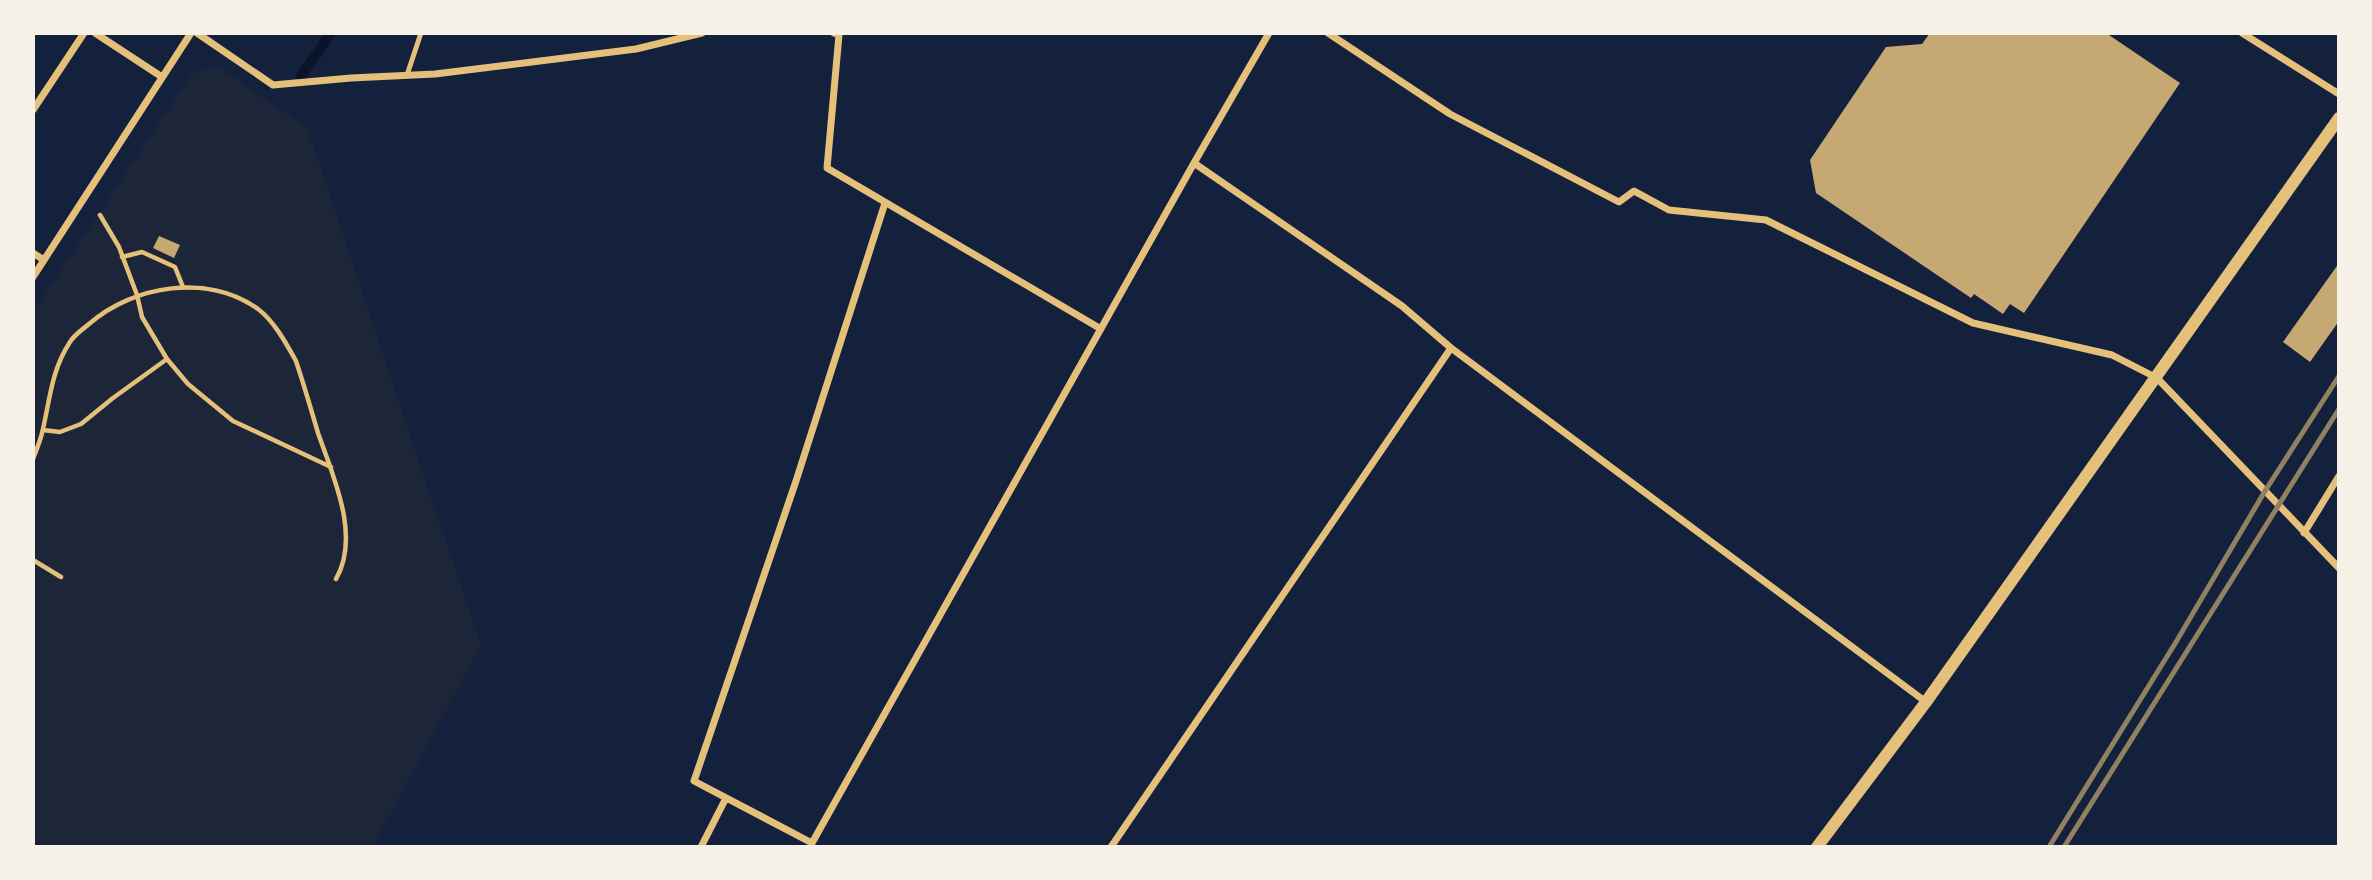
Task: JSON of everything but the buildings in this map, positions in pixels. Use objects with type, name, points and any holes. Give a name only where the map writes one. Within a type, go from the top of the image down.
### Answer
[{"type":"street","points":[[33,110],[84,33]]},
{"type":"street","points":[[95,33],[162,77]]},
{"type":"street","points":[[33,277],[191,33]]},
{"type":"street","points":[[197,33],[273,85],[435,74],[636,49],[702,33]]},
{"type":"street","points":[[834,33],[839,35],[827,168],[1101,329]]},
{"type":"street","points":[[885,203],[796,481],[694,781],[812,843],[1269,33]]},
{"type":"street","points":[[1328,33],[1450,114],[1619,202],[1634,191],[1669,210],[1766,219],[1973,323],[2112,355],[2157,378],[2339,568]]},
{"type":"street","points":[[2242,33],[2339,94]]},
{"type":"street","points":[[1817,847],[1926,702],[2339,118]]},
{"type":"street","points":[[1194,163],[1402,306],[1451,348],[1926,702]]},
{"type":"street","points":[[33,253],[44,260]]},
{"type":"street","points":[[1111,847],[1451,348]]},
{"type":"street","points":[[2304,533],[2339,476]]},
{"type":"street","points":[[701,847],[726,798]]},
{"type":"lane","points":[[407,75],[421,33]]},
{"type":"path","points":[[87,193],[122,257],[137,295],[142,317],[167,359],[188,384],[233,421],[331,467]]},
{"type":"path","points":[[122,257],[142,252],[175,267],[183,287]]},
{"type":"path","points":[[33,459],[43,430],[55,370],[71,340],[102,312],[137,295],[176,286],[235,295],[260,310],[283,338],[296,361],[343,510],[347,537],[340,573],[336,579]]},
{"type":"path","points":[[43,430],[60,432],[81,424],[167,359]]},
{"type":"path","points":[[33,560],[61,577]]},
{"type":"shaded area","points":[[218,66],[307,128],[481,645],[373,847],[51,847],[33,837],[33,312],[192,74]]},
{"type":"waterway","points":[[301,76],[331,33]]},
{"type":"railway","points":[[2049,847],[2176,642],[2265,491],[2339,376]]},
{"type":"railway","points":[[2064,847],[2339,409]]}]
